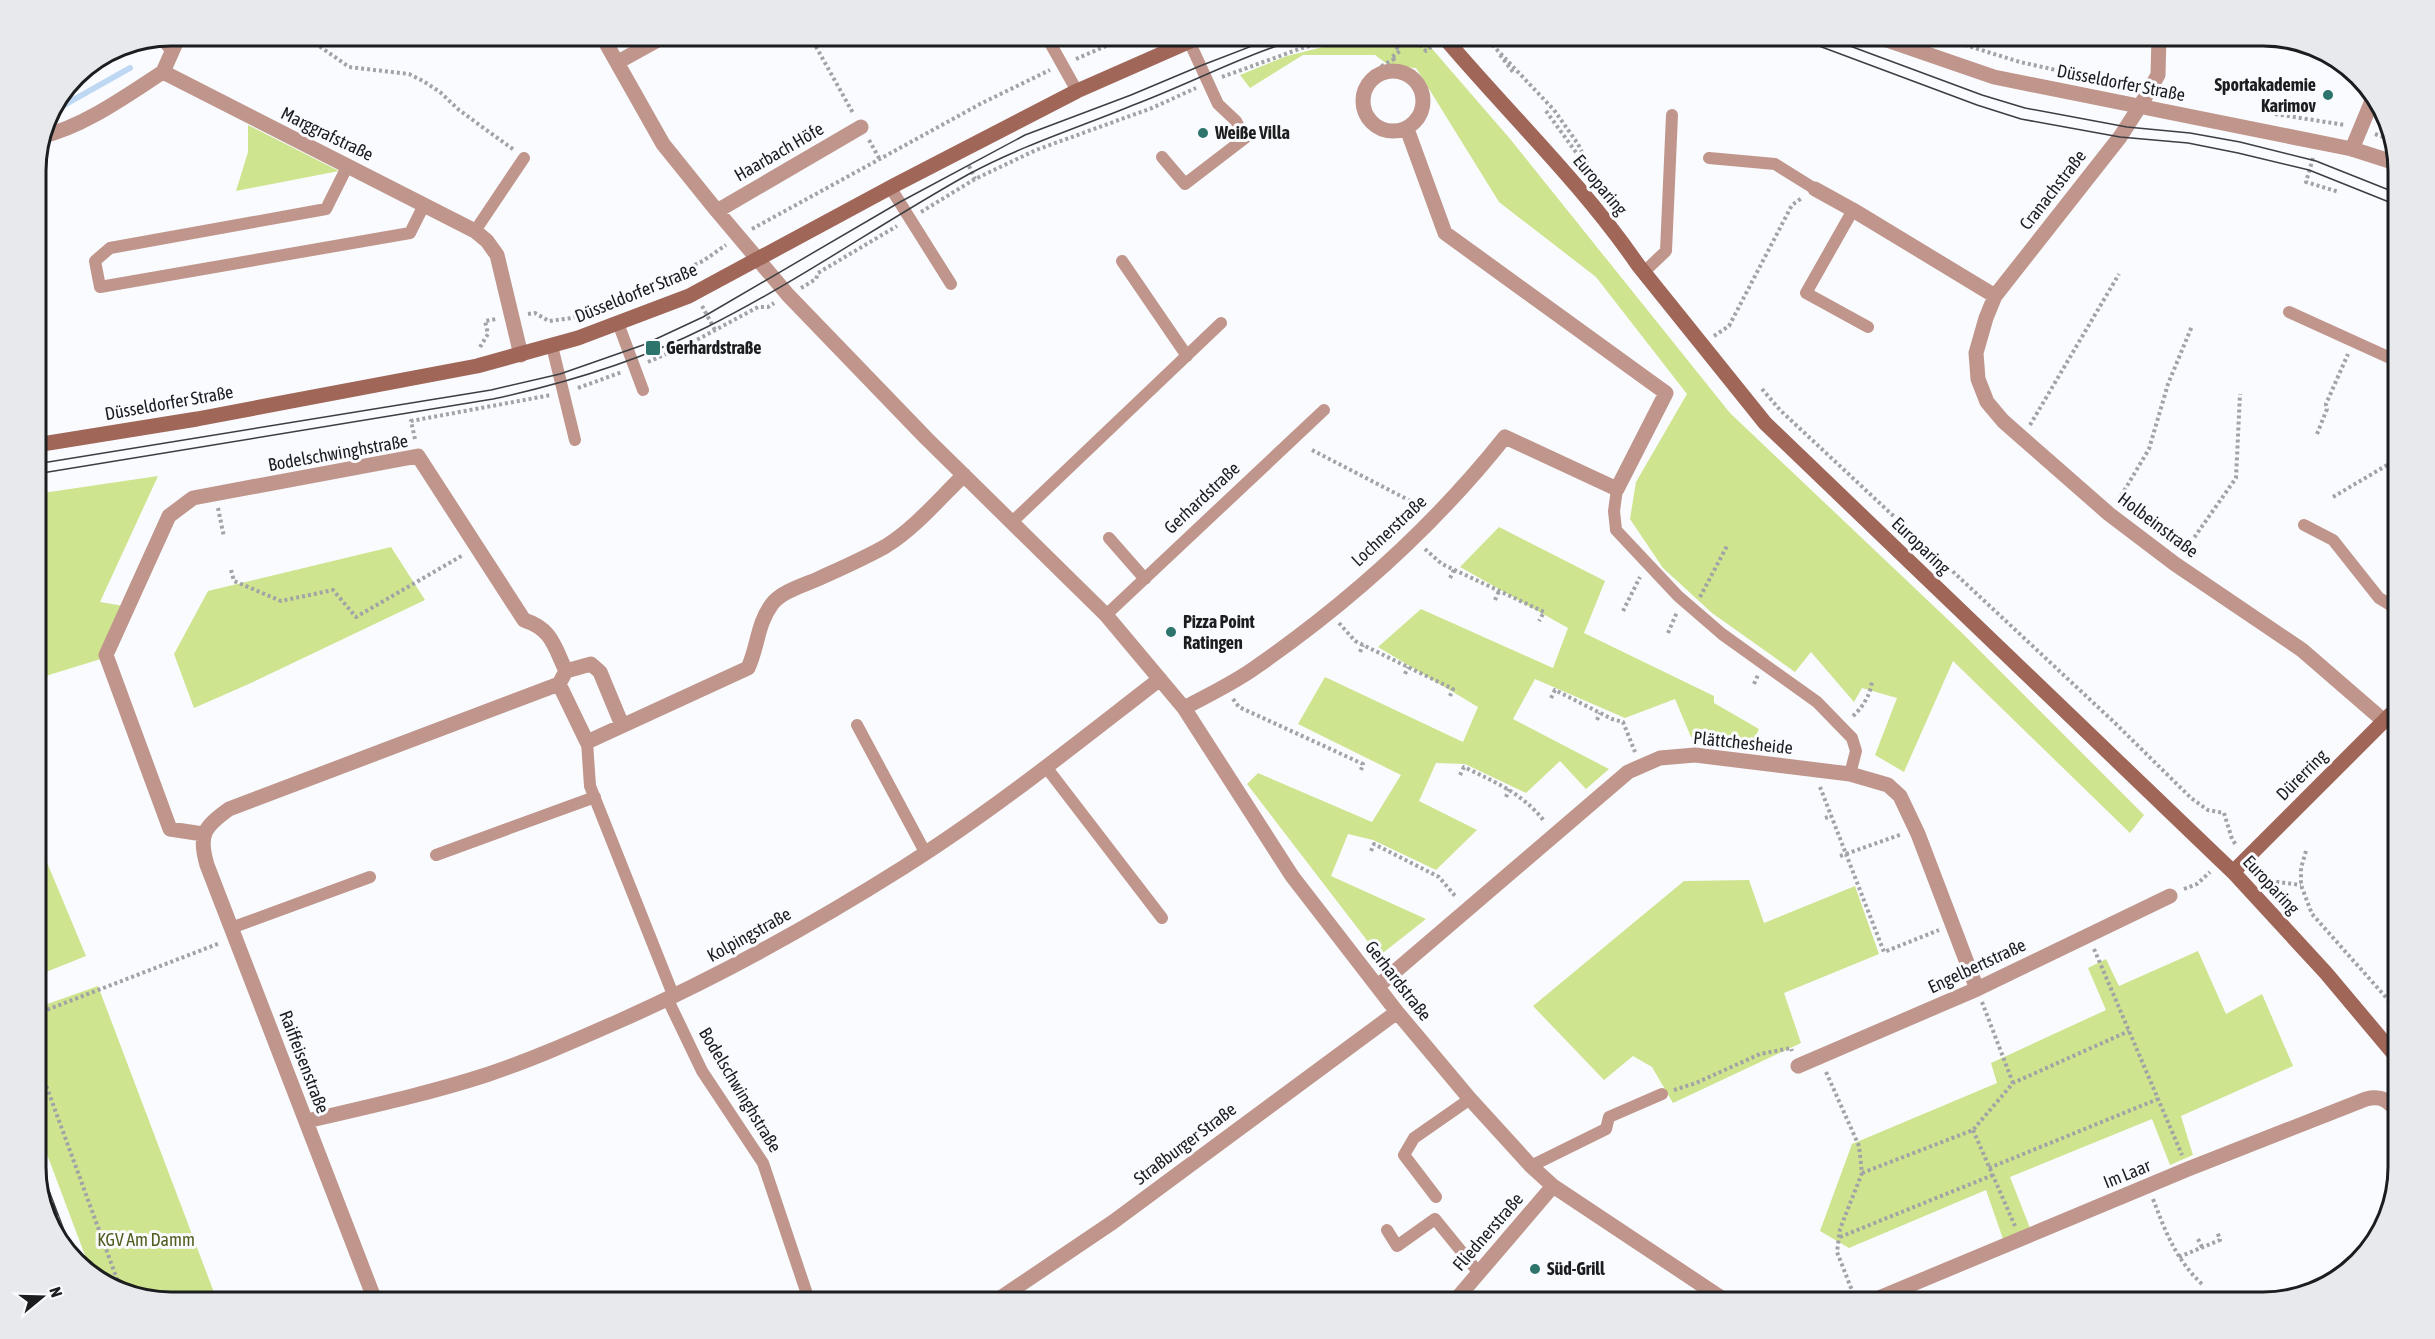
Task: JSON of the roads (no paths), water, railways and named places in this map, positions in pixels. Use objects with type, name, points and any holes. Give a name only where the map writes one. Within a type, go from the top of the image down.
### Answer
[{"type":"main road","name":"Düsseldorfer Straße","points":[[47,443],[383,385],[521,355],[618,323],[689,296],[890,187],[1077,91],[1178,46]]},
{"type":"main road","name":"Europaring","points":[[1452,46],[1510,110],[1620,240],[1765,423],[2227,867],[2326,973],[2388,1047]]},
{"type":"main road","name":"Dürerring","points":[[2227,867],[2388,717]]},
{"type":"street","points":[[52,134],[113,104],[163,72],[174,46]]},
{"type":"street","points":[[608,46],[663,144],[758,258]]},
{"type":"street","points":[[618,62],[647,46]]},
{"type":"street","name":"Düsseldorfer Straße","points":[[1904,46],[1994,77],[2352,149],[2388,160]]},
{"type":"street","name":"Cranachstraße","points":[[1986,318],[1995,296],[2120,137],[2140,106],[2158,75],[2159,46]]},
{"type":"street","name":"Marggrafstraße","points":[[163,72],[475,231],[487,241],[497,255],[521,355]]},
{"type":"street","points":[[1385,72],[1403,72],[1411,76],[1419,83],[1423,93],[1423,110],[1418,120],[1407,129],[1397,132],[1376,127],[1363,108],[1363,97],[1368,85],[1372,79],[1385,72]]},
{"type":"street","points":[[2352,149],[2370,106]]},
{"type":"street","name":"Haarbach Höfe","points":[[717,211],[861,127]]},
{"type":"street","points":[[1407,129],[1445,233],[1665,393],[1617,489]]},
{"type":"street","points":[[1815,189],[1995,296]]},
{"type":"street","name":"Gerhardstraße","points":[[758,258],[788,295],[964,475],[1106,615],[1184,708],[1292,876],[1397,1012],[1470,1099],[1531,1166],[1553,1186],[1712,1292]]},
{"type":"street","name":"Holbeinstraße","points":[[1986,318],[1976,353],[1978,379],[1987,402],[2003,421],[2109,514],[2175,564],[2302,650],[2384,721]]},
{"type":"street","name":"Lochnerstraße","points":[[1184,708],[1256,668],[1329,611],[1414,538],[1476,473],[1505,437],[1617,489]]},
{"type":"street","name":"Bodelschwinghstraße","points":[[203,834],[170,829],[106,655],[170,516],[193,498],[418,456],[524,620],[539,625],[549,635],[587,742]]},
{"type":"street","points":[[587,742],[748,668],[754,655],[757,634],[764,616],[774,602],[787,593],[853,564],[887,545],[964,475]]},
{"type":"street","points":[[203,834],[213,821],[229,809],[563,677],[582,665],[591,664],[600,672],[622,725]]},
{"type":"street","name":"Kolpingstraße","points":[[307,1121],[487,1074],[578,1040],[671,999],[734,967],[905,866],[1046,767],[1160,679]]},
{"type":"street","name":"Plättchesheide","points":[[1378,986],[1628,772],[1660,758],[1695,755],[1850,774],[1888,785],[1900,796],[1916,829],[1977,989]]},
{"type":"street","name":"Raiffeisenstraße","points":[[203,834],[202,850],[207,865],[372,1292]]},
{"type":"street","name":"Engelbertstraße","points":[[1798,1066],[1977,989],[2170,896]]},
{"type":"street","name":"Straßburger Straße","points":[[1009,1292],[1113,1222],[1397,1012]]},
{"type":"street","name":"Im Laar","points":[[1893,1292],[2188,1169],[2366,1099],[2376,1097],[2388,1102]]},
{"type":"street","name":"Fliednerstraße","points":[[1463,1292],[1553,1186]]},
{"type":"lane","points":[[168,46],[172,51]]},
{"type":"lane","points":[[1052,46],[1077,91]]},
{"type":"lane","points":[[1162,157],[1185,184],[1245,138],[1236,121],[1218,104],[1208,83],[1198,46]]},
{"type":"lane","points":[[1644,272],[1666,251],[1672,115]]},
{"type":"lane","points":[[475,231],[524,158]]},
{"type":"lane","points":[[1709,158],[1775,164],[1815,189]]},
{"type":"lane","points":[[348,165],[326,209],[110,248],[95,261],[100,287],[410,232],[424,205]]},
{"type":"lane","points":[[890,187],[951,284]]},
{"type":"lane","points":[[1853,210],[1806,293],[1868,327]]},
{"type":"lane","points":[[1122,261],[1187,356]]},
{"type":"lane","points":[[2289,312],[2388,357]]},
{"type":"lane","points":[[618,323],[643,390]]},
{"type":"lane","points":[[1012,522],[1221,323]]},
{"type":"lane","points":[[552,346],[575,440]]},
{"type":"lane","name":"Gerhardstraße","points":[[1106,615],[1324,410]]},
{"type":"lane","points":[[1617,489],[1614,511],[1616,530],[1678,596],[1722,634],[1817,702],[1855,745],[1855,758],[1850,774]]},
{"type":"lane","points":[[2304,525],[2333,540],[2379,598],[2388,603]]},
{"type":"lane","points":[[1109,538],[1145,579]]},
{"type":"lane","points":[[857,724],[925,852]]},
{"type":"lane","name":"Bodelschwinghstraße","points":[[587,742],[588,775],[595,797],[671,999],[702,1071],[763,1163],[806,1292]]},
{"type":"lane","points":[[1046,767],[1162,918]]},
{"type":"lane","points":[[436,855],[595,797]]},
{"type":"lane","points":[[233,933],[370,877]]},
{"type":"lane","points":[[1531,1166],[1606,1129],[1609,1117],[1662,1094]]},
{"type":"lane","points":[[1436,1197],[1404,1155],[1414,1138],[1470,1099]]},
{"type":"lane","points":[[1387,1230],[1397,1246],[1435,1219],[1479,1273]]},
{"type":"waterway","points":[[66,104],[130,68]]},
{"type":"tram line","points":[[47,462],[491,390],[560,374],[643,345],[703,317],[900,202],[1025,135],[1252,46]]},
{"type":"tram line","points":[[47,472],[493,399],[548,386],[629,361],[740,310],[989,164],[1279,46]]},
{"type":"tram line","points":[[1819,46],[2021,119],[2120,137],[2188,143],[2238,153],[2309,170],[2388,202]]},
{"type":"tram line","points":[[1850,46],[1982,95],[2025,108],[2127,127],[2190,133],[2240,142],[2316,161],[2388,190]]},
{"type":"place","name":"Sportakademie Karimov","points":[[2328,95]]},
{"type":"place","name":"Weiße Villa","points":[[1203,133]]},
{"type":"place","name":"Gerhardstraße","points":[[653,348]]},
{"type":"place","name":"Pizza Point Ratingen","points":[[1171,632]]},
{"type":"place","name":"Süd-Grill","points":[[1535,1269]]},
{"type":"park label","name":"KGV Am Damm","points":[[146,1240]]}]
